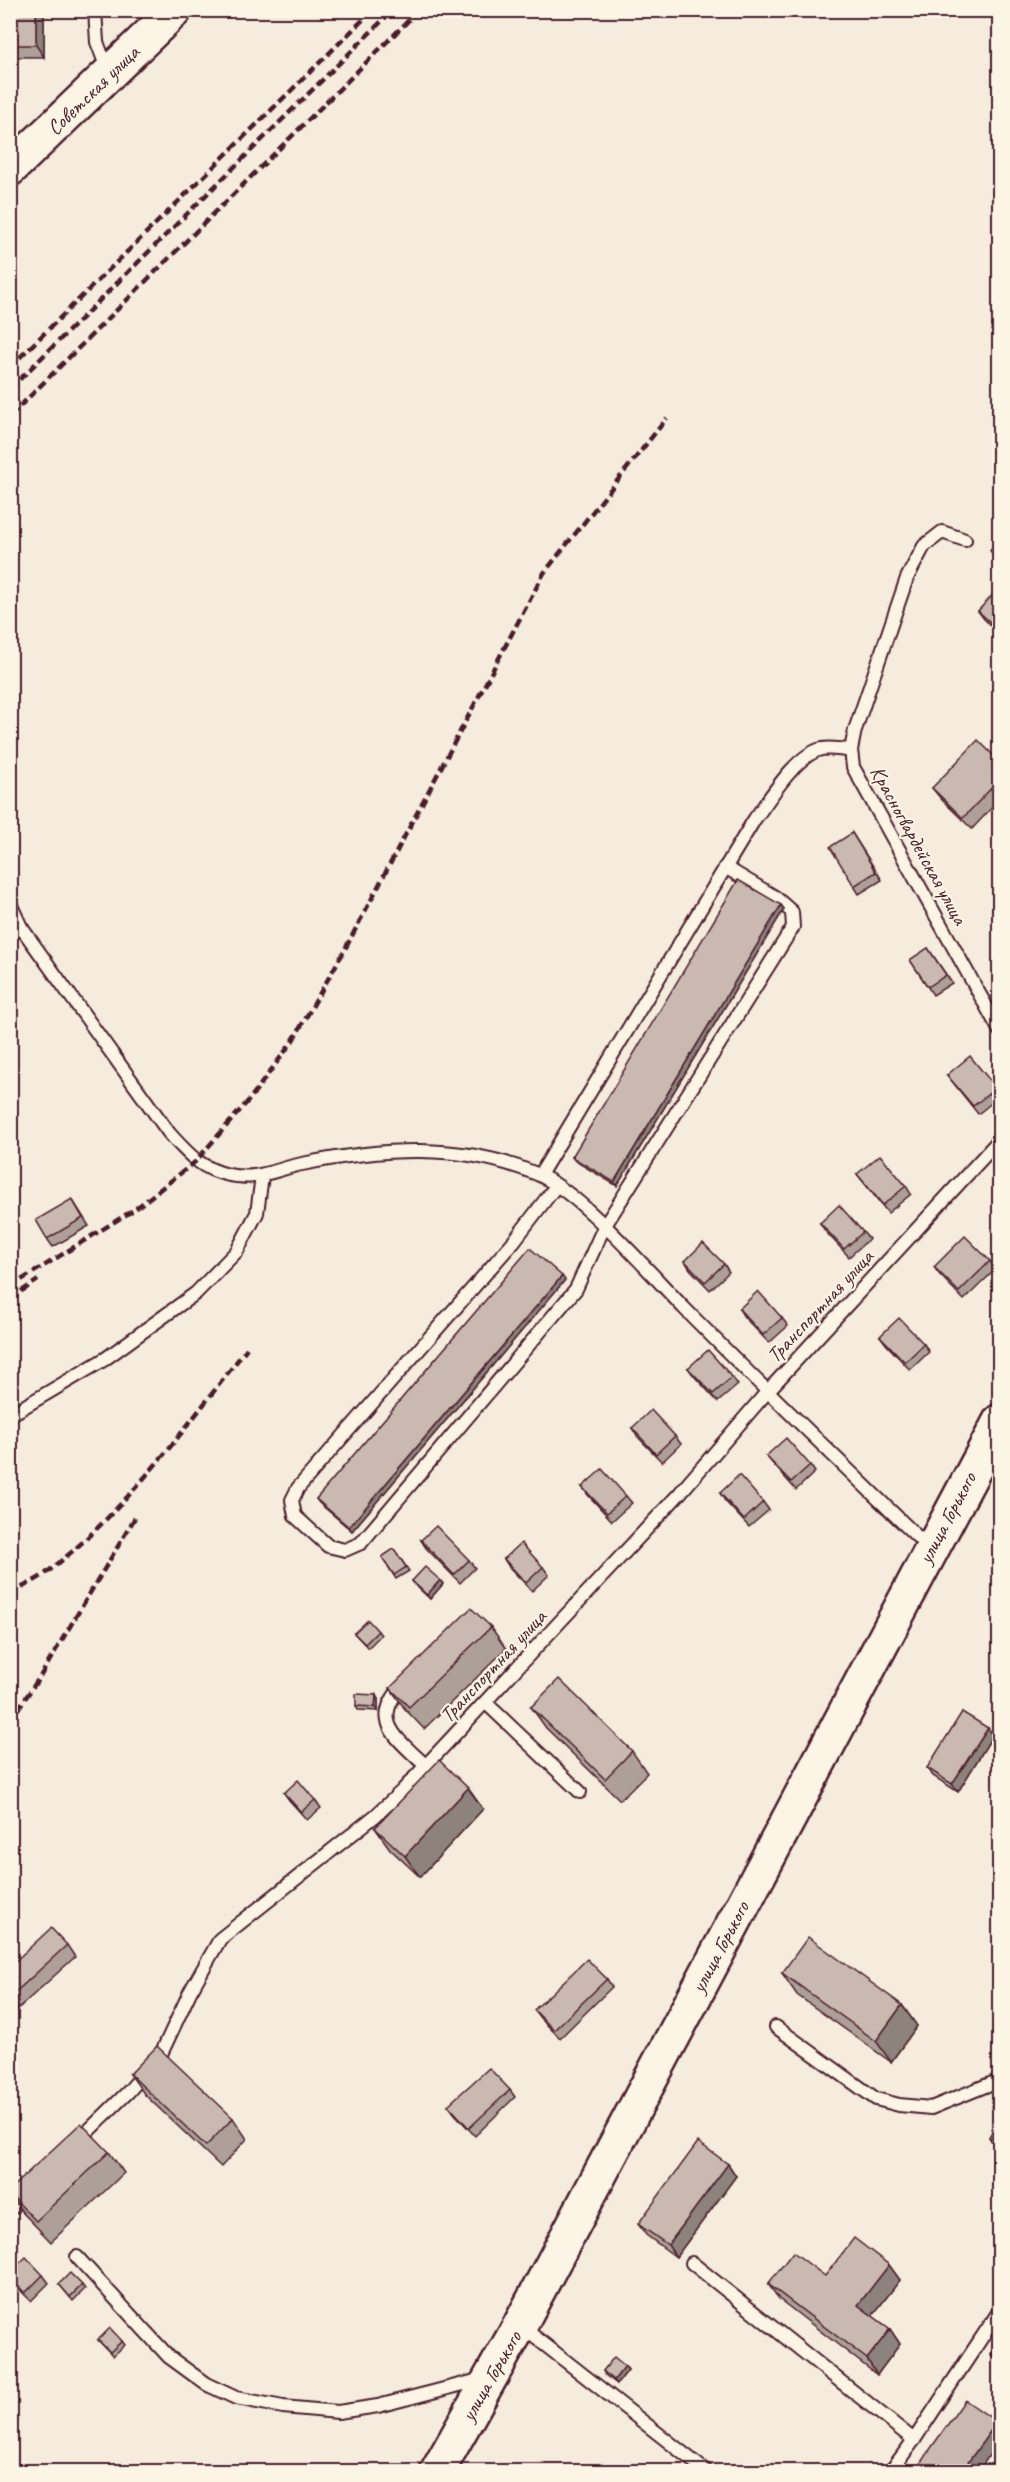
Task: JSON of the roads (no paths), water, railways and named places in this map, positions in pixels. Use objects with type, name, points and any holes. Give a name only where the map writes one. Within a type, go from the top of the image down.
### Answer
[{"type":"main road","name":"Советская улица","points":[[10,169],[175,10]]},
{"type":"main road","name":"улица Горького","points":[[437,2472],[520,2325],[999,1421]]},
{"type":"lane","points":[[95,10],[97,42],[109,75]]},
{"type":"lane","name":"Красногвардейская улица","points":[[965,540],[942,532],[924,546],[907,578],[889,626],[855,730],[851,750],[853,767],[999,1031]]},
{"type":"lane","points":[[540,1175],[754,820],[805,758],[822,748],[851,750]]},
{"type":"lane","points":[[556,1186],[514,1241],[298,1488],[292,1500],[295,1515],[328,1546],[345,1550],[361,1543],[576,1289],[604,1227],[793,927],[792,912],[776,897],[725,867]]},
{"type":"lane","points":[[10,903],[21,927],[155,1114],[195,1162],[230,1175],[262,1176],[299,1164],[366,1152],[448,1151],[482,1156],[540,1175],[604,1227],[766,1392],[930,1549]]},
{"type":"lane","points":[[10,935],[21,927]]},
{"type":"lane","name":"Транспортная улица","points":[[71,2148],[128,2092],[161,2054],[190,1992],[220,1939],[375,1816],[426,1766],[680,1493],[766,1392],[969,1175],[999,1139]]},
{"type":"lane","points":[[10,1415],[105,1359],[196,1293],[237,1251],[257,1213],[262,1176]]},
{"type":"lane","points":[[412,1677],[390,1702],[386,1723],[392,1734],[426,1766]]},
{"type":"lane","points":[[486,1703],[580,1792]]},
{"type":"lane","points":[[776,2027],[876,2099],[899,2105],[931,2108],[999,2080]]},
{"type":"lane","points":[[13,2207],[38,2182]]},
{"type":"lane","points":[[77,2257],[169,2357],[206,2384],[236,2398],[283,2407],[338,2412],[378,2406],[489,2377]]},
{"type":"lane","points":[[692,2263],[899,2431],[914,2440]]},
{"type":"lane","points":[[890,2472],[914,2440],[999,2310]]},
{"type":"lane","points":[[520,2325],[707,2472]]},
{"type":"railway","points":[[10,367],[373,10]]},
{"type":"railway","points":[[10,389],[393,10]]},
{"type":"railway","points":[[10,416],[419,10]]},
{"type":"railway","points":[[10,1287],[135,1209],[195,1162],[249,1100],[292,1042],[344,951],[544,573],[667,418]]},
{"type":"railway","points":[[10,1299],[38,1280]]},
{"type":"railway","points":[[10,1594],[50,1570],[105,1521],[155,1465],[247,1348]]},
{"type":"railway","points":[[10,1721],[41,1675],[136,1516]]}]
